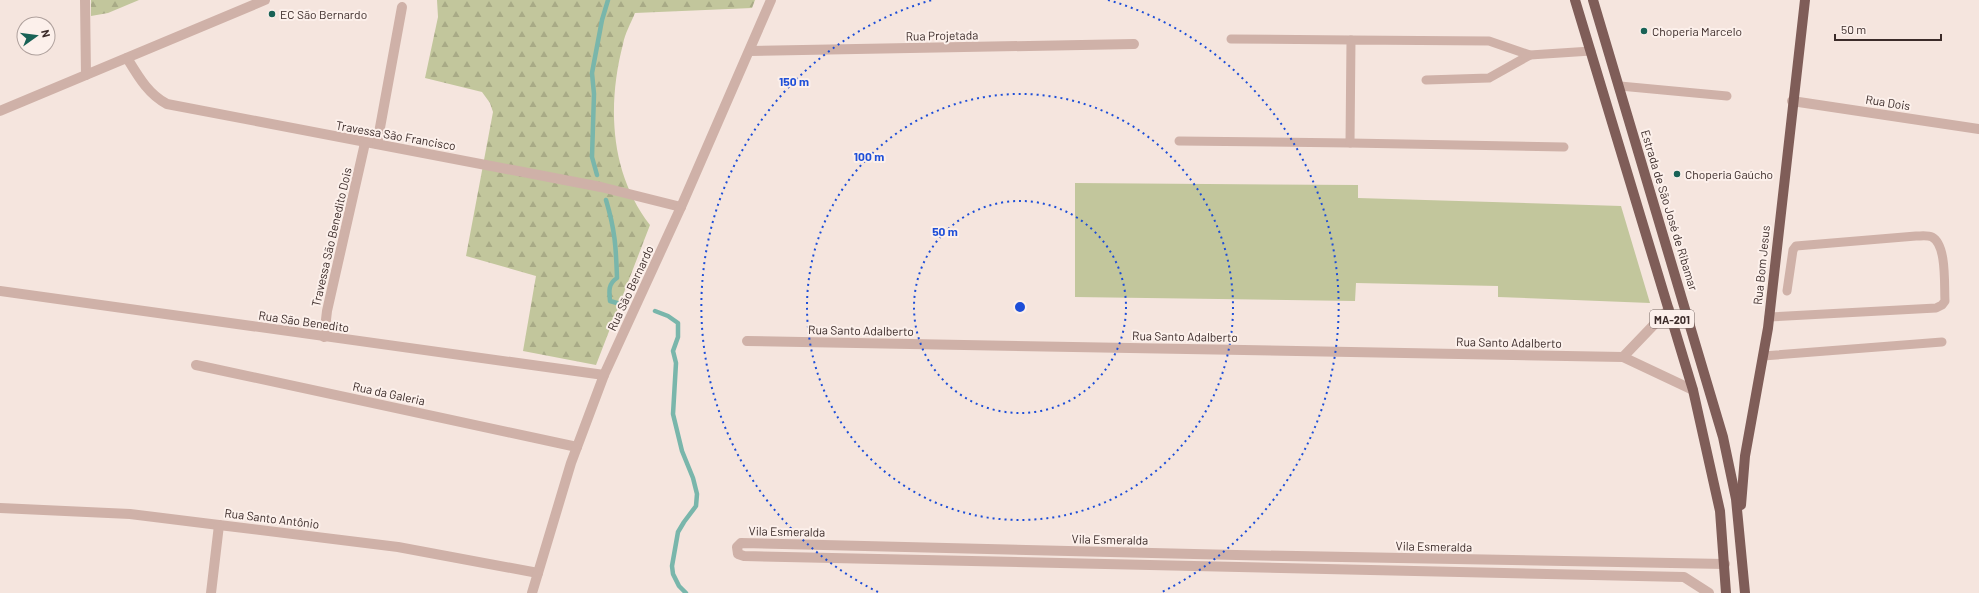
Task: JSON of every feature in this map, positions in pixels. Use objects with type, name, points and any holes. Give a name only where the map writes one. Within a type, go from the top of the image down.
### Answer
[{"type":"main road","name":"MA-201","points":[[1575,0],[1693,390],[1708,449],[1720,511],[1726,593]]},
{"type":"main road","name":"Estrada de São José de Ribamar","points":[[1593,0],[1620,86],[1711,395],[1730,472],[1740,531],[1745,593]]},
{"type":"main road","name":"Rua Bom Jesus","points":[[1740,531],[1745,456],[1769,317],[1792,101],[1805,0]]},
{"type":"street","points":[[84,0],[86,75]]},
{"type":"street","points":[[0,111],[265,0]]},
{"type":"street","name":"Rua São Bernardo","points":[[532,593],[577,447],[604,375],[682,207],[771,0]]},
{"type":"street","points":[[377,144],[402,7]]},
{"type":"street","name":"Rua Projetada","points":[[750,51],[1134,44]]},
{"type":"street","name":"Travessa São Francisco","points":[[127,58],[148,90],[156,98],[167,104],[601,187],[682,207]]},
{"type":"street","name":"Rua Dois","points":[[1792,101],[1979,129]]},
{"type":"street","name":"Travessa São Benedito Dois","points":[[324,337],[327,311],[365,143]]},
{"type":"street","name":"Rua São Benedito","points":[[0,291],[604,375]]},
{"type":"street","points":[[1622,357],[1669,309]]},
{"type":"street","name":"Rua Santo Adalberto","points":[[747,341],[1622,357],[1693,390]]},
{"type":"street","name":"Rua da Galeria","points":[[196,365],[577,447]]},
{"type":"street","name":"Rua Santo Antônio","points":[[0,508],[130,514],[398,547],[538,573]]},
{"type":"street","points":[[211,593],[219,525]]},
{"type":"street","name":"Vila Esmeralda","points":[[1709,593],[1684,578],[744,556],[738,554],[737,547],[741,543],[1236,555],[1725,564]]},
{"type":"street","points":[[1234,568],[1236,555]]},
{"type":"street","points":[[1427,572],[1429,559]]},
{"type":"street","points":[[1551,561],[1552,575]]},
{"type":"lane","points":[[1231,39],[1489,41],[1530,55],[1591,51]]},
{"type":"lane","points":[[1350,143],[1351,40]]},
{"type":"lane","points":[[1426,80],[1489,78],[1530,55]]},
{"type":"lane","points":[[1620,86],[1727,96]]},
{"type":"lane","points":[[1180,142],[1350,143],[1564,147]]},
{"type":"lane","points":[[1769,317],[1936,308],[1942,306],[1945,301],[1942,250],[1938,242],[1930,236],[1796,246],[1793,250],[1787,291]]},
{"type":"lane","points":[[1763,356],[1942,342]]},
{"type":"green space","points":[[91,0],[139,0],[108,13],[91,16]]},
{"type":"green space","points":[[437,0],[755,0],[752,8],[635,13],[628,28],[618,67],[615,91],[614,115],[616,138],[620,161],[627,184],[637,205],[650,225],[596,365],[523,351],[536,276],[466,256],[493,112],[490,103],[482,92],[425,78],[438,17]]},
{"type":"green space","points":[[1075,183],[1358,185],[1358,198],[1621,206],[1650,303],[1498,297],[1498,286],[1356,283],[1355,301],[1075,297]]},
{"type":"waterway","points":[[597,175],[592,157],[594,94],[592,73],[602,20],[608,0]]},
{"type":"waterway","points":[[606,200],[613,230],[617,267],[617,278],[614,280],[610,288],[610,301],[624,305]]},
{"type":"waterway","points":[[655,311],[668,316],[678,323],[678,337],[673,351],[676,363],[673,414],[682,451],[693,478],[697,494],[696,506],[678,532],[672,566],[673,574],[679,586],[686,593]]},
{"type":"place","name":"EC São Bernardo","points":[[272,14]]},
{"type":"place","name":"Choperia Marcelo","points":[[1644,31]]},
{"type":"place","name":"Choperia Gaúcho","points":[[1677,174]]}]
